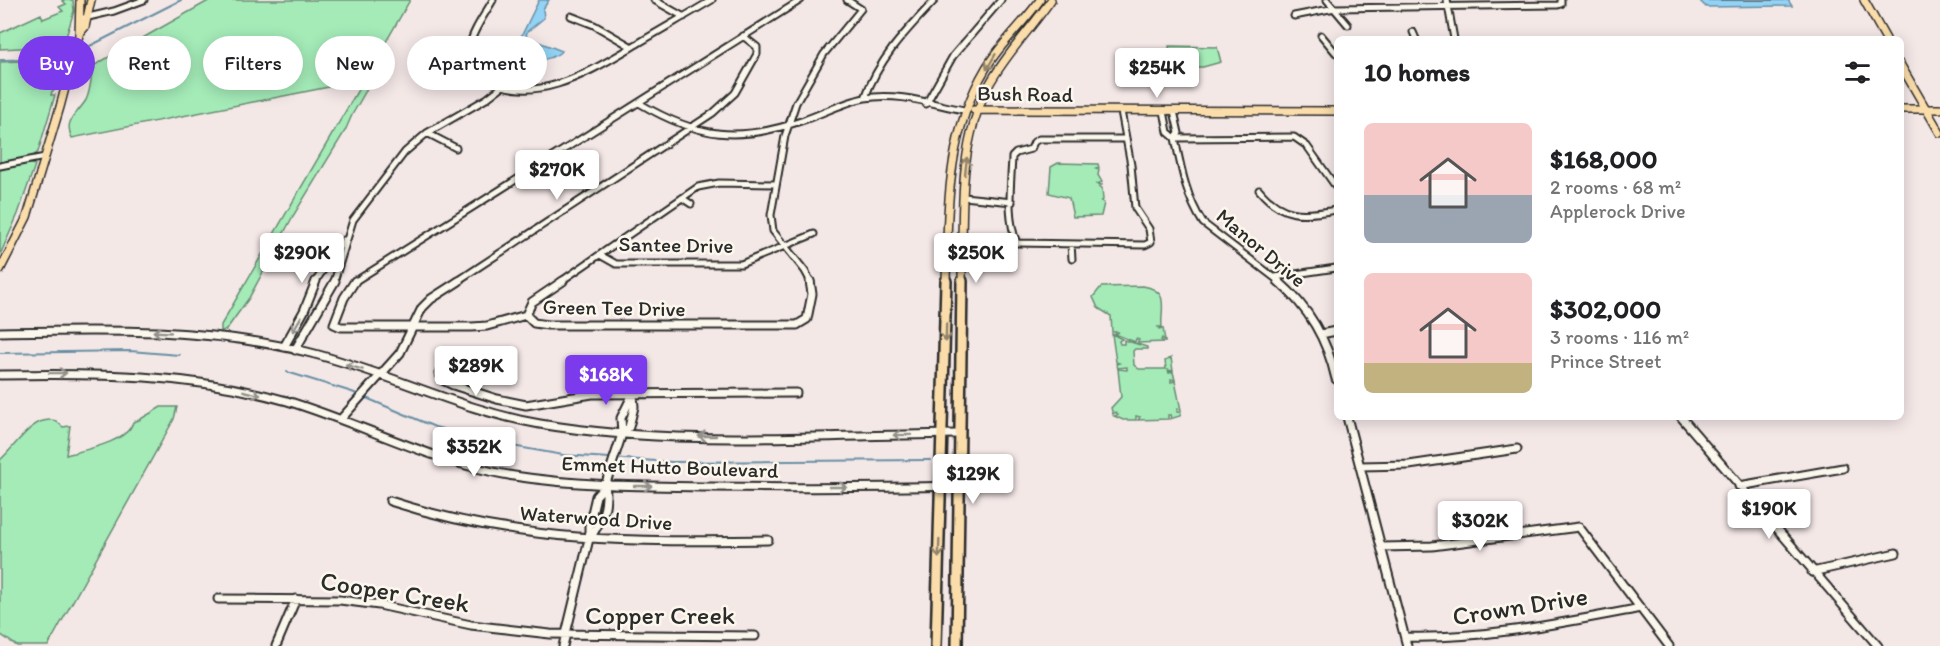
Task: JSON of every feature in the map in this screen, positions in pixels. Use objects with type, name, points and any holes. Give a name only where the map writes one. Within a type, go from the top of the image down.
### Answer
[{"type":"main road","points":[[79,35],[80,0]]},
{"type":"main road","points":[[0,270],[27,218],[79,35],[88,18],[92,0]]},
{"type":"main road","points":[[936,646],[949,196],[954,146],[964,110],[994,56],[1040,0]]},
{"type":"main road","points":[[957,646],[964,197],[967,153],[978,111],[996,72],[1051,0]]},
{"type":"main road","points":[[1864,0],[1884,36]]},
{"type":"main road","points":[[1011,35],[1023,38]]},
{"type":"main road","points":[[1904,71],[1940,133]]},
{"type":"main road","points":[[1904,109],[1940,109]]},
{"type":"main road","name":"Bush Road","points":[[964,110],[1334,111]]},
{"type":"main road","points":[[949,196],[964,197]]},
{"type":"main road","points":[[947,300],[962,300]]},
{"type":"street","points":[[79,19],[114,11],[144,0]]},
{"type":"street","points":[[473,36],[493,0]]},
{"type":"street","points":[[654,0],[684,17]]},
{"type":"street","points":[[547,85],[567,82],[584,75],[712,0]]},
{"type":"street","points":[[801,0],[639,103],[689,129],[732,134],[761,132],[787,126],[865,98],[889,97],[964,110]]},
{"type":"street","points":[[785,246],[771,225],[787,126],[816,65],[838,34],[861,9],[847,0]]},
{"type":"street","points":[[865,98],[873,79],[893,48],[935,0]]},
{"type":"street","points":[[926,104],[953,56],[1001,0]]},
{"type":"street","points":[[1327,0],[1348,25]]},
{"type":"street","points":[[1386,0],[1390,8]]},
{"type":"street","points":[[1447,0],[1454,36]]},
{"type":"street","points":[[1293,15],[1335,8],[1558,5],[1561,4],[1561,0]]},
{"type":"street","points":[[571,16],[594,25],[632,47]]},
{"type":"street","points":[[1413,32],[1415,36]]},
{"type":"street","points":[[1321,35],[1334,48]]},
{"type":"street","points":[[341,419],[400,353],[422,308],[440,293],[689,129],[728,100],[756,59],[757,47],[743,36]]},
{"type":"street","points":[[284,347],[304,311],[317,278],[346,237],[359,210],[405,152],[427,133],[498,90]]},
{"type":"street","name":"Green Tee Drive","points":[[639,103],[356,279],[344,298],[334,324],[336,327],[487,326],[526,315],[534,323],[548,325],[797,325],[809,315],[812,288],[808,276],[785,246]]},
{"type":"street","points":[[1121,111],[1124,139],[1131,165],[1135,208],[1149,229],[1151,242],[1145,245],[1017,243],[1013,238],[1012,202],[1012,157],[1016,153],[1031,148],[1039,139],[1124,139]]},
{"type":"street","name":"Manor Drive","points":[[1164,111],[1168,132],[1175,138],[1187,197],[1194,211],[1203,223],[1274,277],[1303,305],[1321,334],[1334,373]]},
{"type":"street","name":"Manor Drive","points":[[1174,111],[1179,133],[1175,138]]},
{"type":"street","points":[[427,133],[456,148]]},
{"type":"street","points":[[1175,138],[1294,137],[1300,139],[1334,184]]},
{"type":"street","points":[[0,166],[45,157]]},
{"type":"street","points":[[526,315],[532,302],[698,187],[711,184],[776,184]]},
{"type":"street","points":[[1259,190],[1266,201],[1283,211],[1311,215],[1334,210]]},
{"type":"street","points":[[964,197],[1012,202]]},
{"type":"street","points":[[682,198],[691,204]]},
{"type":"street","name":"Santee Drive","points":[[600,255],[615,264],[736,264],[756,260],[814,234]]},
{"type":"street","points":[[295,350],[333,287],[346,237]]},
{"type":"street","points":[[1071,244],[1072,260]]},
{"type":"street","points":[[1274,277],[1334,268]]},
{"type":"street","name":"Emmet Hutto Boulevard","points":[[0,332],[164,332],[236,338],[284,347],[381,375],[455,403],[500,416],[564,428],[672,436],[960,435]]},
{"type":"street","points":[[1321,334],[1334,332]]},
{"type":"street","name":"Emmet Hutto Boulevard","points":[[0,375],[69,373],[146,376],[222,385],[341,419],[430,455],[511,475],[605,486],[959,486]]},
{"type":"street","points":[[439,373],[443,380],[453,385],[497,399],[526,405],[592,394],[796,393]]},
{"type":"street","points":[[563,646],[589,539],[599,526],[608,497],[605,486],[622,434],[628,427],[634,407],[633,394]]},
{"type":"street","points":[[1348,420],[1407,646]]},
{"type":"street","points":[[1684,420],[1878,646]]},
{"type":"street","points":[[1360,466],[1409,465],[1517,449]]},
{"type":"street","points":[[1739,486],[1843,468]]},
{"type":"street","name":"Waterwood Drive","points":[[390,501],[475,523],[526,532],[589,539],[768,540]]},
{"type":"street","points":[[1381,547],[1432,546],[1569,526],[1579,527],[1669,646]]},
{"type":"street","points":[[1812,572],[1896,553]]},
{"type":"street","name":"Cooper Creek","points":[[218,599],[296,599],[367,603],[498,629],[565,635]]},
{"type":"street","points":[[276,646],[296,599]]},
{"type":"street","name":"Crown Drive","points":[[1405,637],[1454,638],[1498,633],[1641,608]]},
{"type":"street","name":"Copper Creek","points":[[565,635],[755,636]]},
{"type":"green space","points":[[62,0],[73,0],[74,11],[66,36],[18,36],[18,48],[0,49],[0,33],[41,14],[43,19],[63,11],[59,7],[66,4]]},
{"type":"green space","points":[[210,0],[410,0],[389,36],[315,36],[315,90],[72,138],[70,122],[86,100],[90,90],[95,90],[95,65],[107,58],[107,90],[191,90],[191,36],[146,36]]},
{"type":"green space","points":[[1169,46],[1217,47],[1221,62],[1203,67],[1175,67],[1172,64]]},
{"type":"green space","points":[[18,61],[18,90],[56,90],[52,91],[51,95],[55,95],[38,152],[32,157],[0,163],[0,62]]},
{"type":"green space","points":[[358,90],[366,90],[345,131],[293,216],[249,298],[226,330],[221,331],[221,325]]},
{"type":"green space","points":[[28,163],[35,165],[18,214],[0,255],[0,169]]},
{"type":"green space","points":[[1058,163],[1098,164],[1099,168],[1096,169],[1099,170],[1098,175],[1102,182],[1097,184],[1102,185],[1099,187],[1102,188],[1103,200],[1101,201],[1104,203],[1101,216],[1073,217],[1069,198],[1049,193],[1051,167]]},
{"type":"green space","points":[[1143,286],[1152,288],[1161,296],[1162,327],[1158,327],[1163,328],[1165,341],[1162,338],[1161,340],[1164,342],[1137,343],[1139,340],[1136,339],[1135,342],[1115,334],[1119,332],[1112,332],[1111,316],[1098,308],[1093,297],[1101,287]]},
{"type":"green space","points":[[1112,334],[1122,339],[1119,341],[1120,344],[1124,344],[1124,340],[1147,347],[1147,349],[1133,351],[1134,365],[1139,369],[1166,369],[1165,361],[1171,358],[1173,371],[1168,370],[1169,373],[1173,372],[1175,380],[1171,379],[1171,382],[1175,381],[1181,410],[1177,409],[1177,412],[1181,412],[1180,416],[1170,419],[1171,415],[1168,415],[1168,419],[1138,420],[1140,417],[1136,416],[1136,420],[1123,420],[1114,416],[1118,415],[1116,412],[1113,414],[1111,408],[1121,397],[1118,369],[1127,370],[1127,367],[1118,368],[1116,364],[1119,363],[1116,362]]},
{"type":"green space","points":[[161,407],[177,407],[174,419],[48,646],[17,646],[0,634],[0,460],[25,433],[39,422],[56,421],[63,427],[70,426],[66,455],[114,440],[123,435],[133,422]]},
{"type":"water","points":[[539,0],[549,0],[543,9],[544,18],[527,32],[526,36],[521,36]]},
{"type":"water","points":[[1699,0],[1788,0],[1792,6],[1706,7]]},
{"type":"water","points":[[547,45],[562,51],[557,55],[547,58]]},
{"type":"waterway","points":[[95,43],[181,0]]},
{"type":"waterway","points":[[0,60],[18,60]]},
{"type":"waterway","points":[[0,353],[130,351],[179,355]]},
{"type":"waterway","points":[[287,372],[352,392],[435,427],[495,443],[563,455],[672,462],[930,460]]}]
